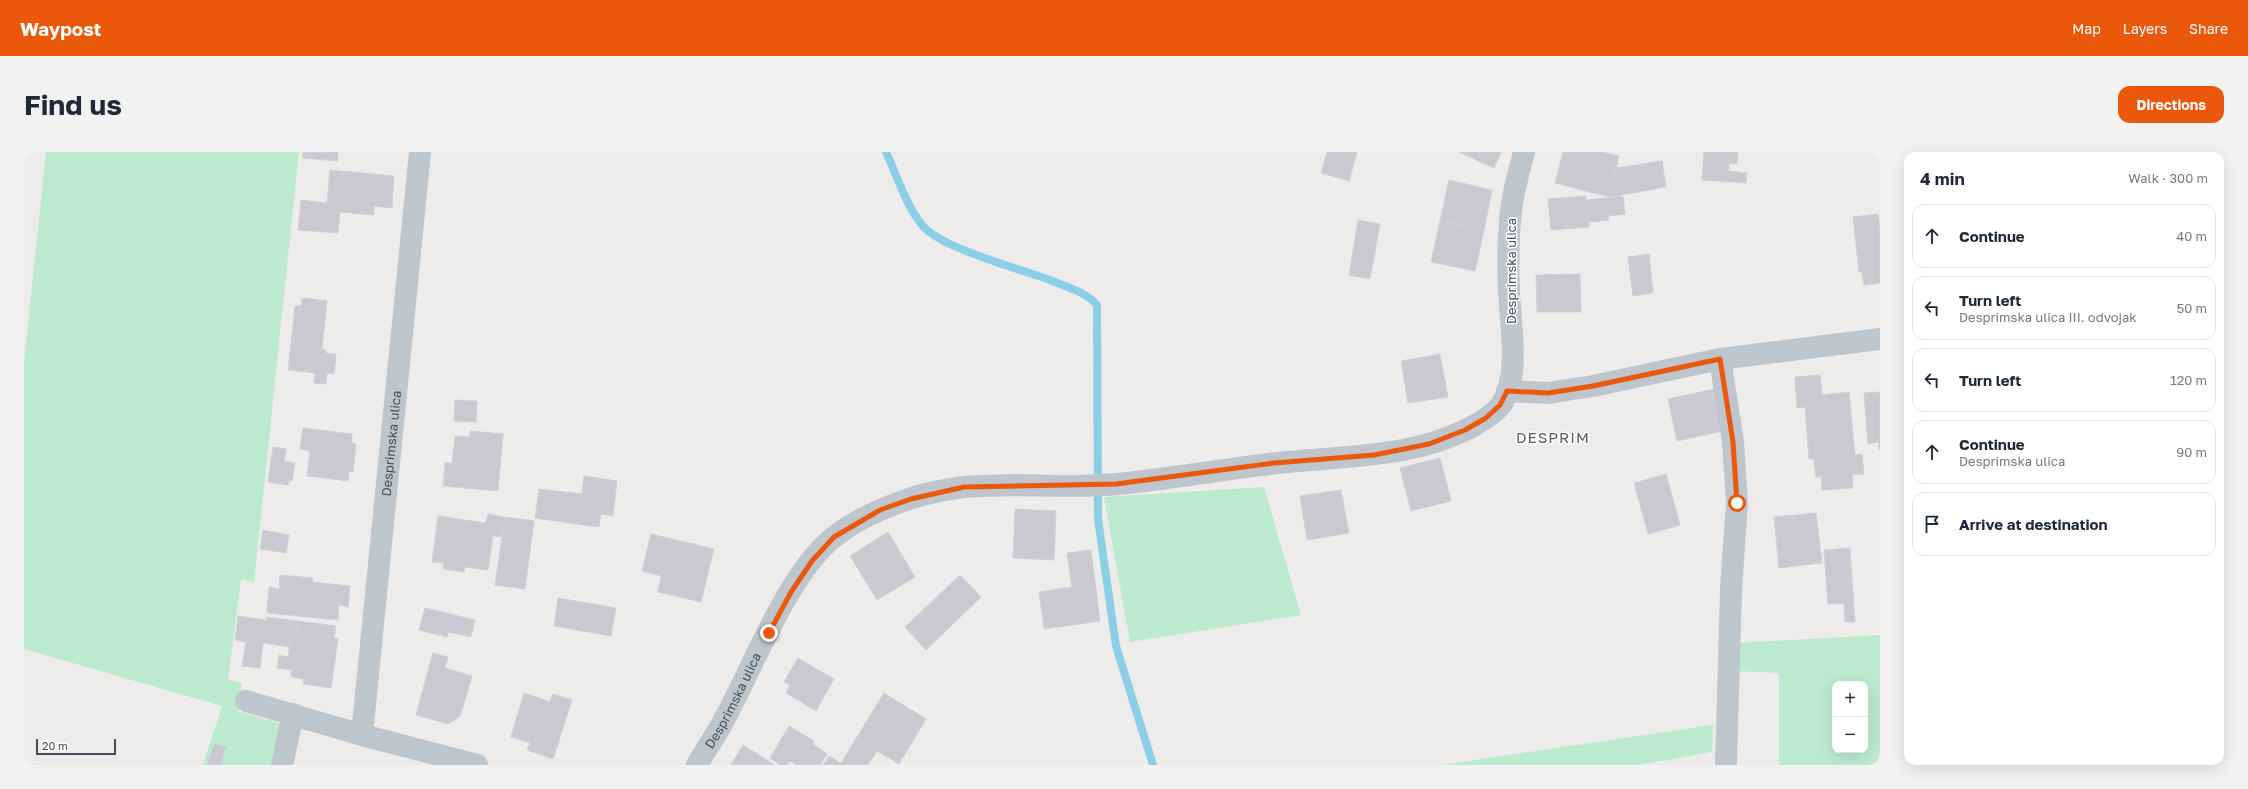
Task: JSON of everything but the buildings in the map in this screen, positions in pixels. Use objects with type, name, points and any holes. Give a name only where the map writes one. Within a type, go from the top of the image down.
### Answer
[{"type":"street","name":"Desprimska ulica","points":[[362,734],[420,152]]},
{"type":"street","name":"Desprimska ulica","points":[[697,765],[725,720],[791,592],[812,561],[834,537],[880,510],[926,495],[964,487],[1116,484],[1274,463],[1374,455],[1429,444],[1465,430],[1486,418],[1500,405],[1507,391],[1513,360],[1509,290],[1511,212],[1516,180],[1524,152]]},
{"type":"street","points":[[1507,391],[1548,393],[1593,386],[1720,359],[1880,339]]},
{"type":"street","points":[[1720,359],[1733,442],[1737,503],[1731,590],[1726,765]]},
{"type":"street","points":[[246,701],[477,765]]},
{"type":"street","points":[[282,765],[293,714]]},
{"type":"green space","points":[[46,152],[299,152],[254,582],[241,579],[228,680],[242,683],[237,711],[282,724],[271,765],[203,765],[222,706],[24,649],[24,363]]},
{"type":"green space","points":[[1264,487],[1301,615],[1130,642],[1104,497]]},
{"type":"green space","points":[[1880,635],[1880,765],[1779,765],[1779,673],[1735,671],[1736,643]]},
{"type":"green space","points":[[1713,725],[1712,752],[1638,765],[1441,765]]},
{"type":"waterway","points":[[886,152],[911,209],[922,225],[932,234],[946,242],[984,258],[1072,289],[1088,297],[1097,305],[1098,519],[1116,646],[1153,765]]},
{"type":"district","name":"DESPRIM","points":[[1553,437]]},
{"type":"route","points":[[769,633],[791,592],[812,561],[834,537],[855,523],[880,510],[911,499],[964,487],[1116,484],[1274,463],[1374,455],[1429,444],[1465,430],[1486,418],[1500,405],[1507,391],[1548,393],[1593,386],[1720,359],[1733,442],[1737,503]]}]
